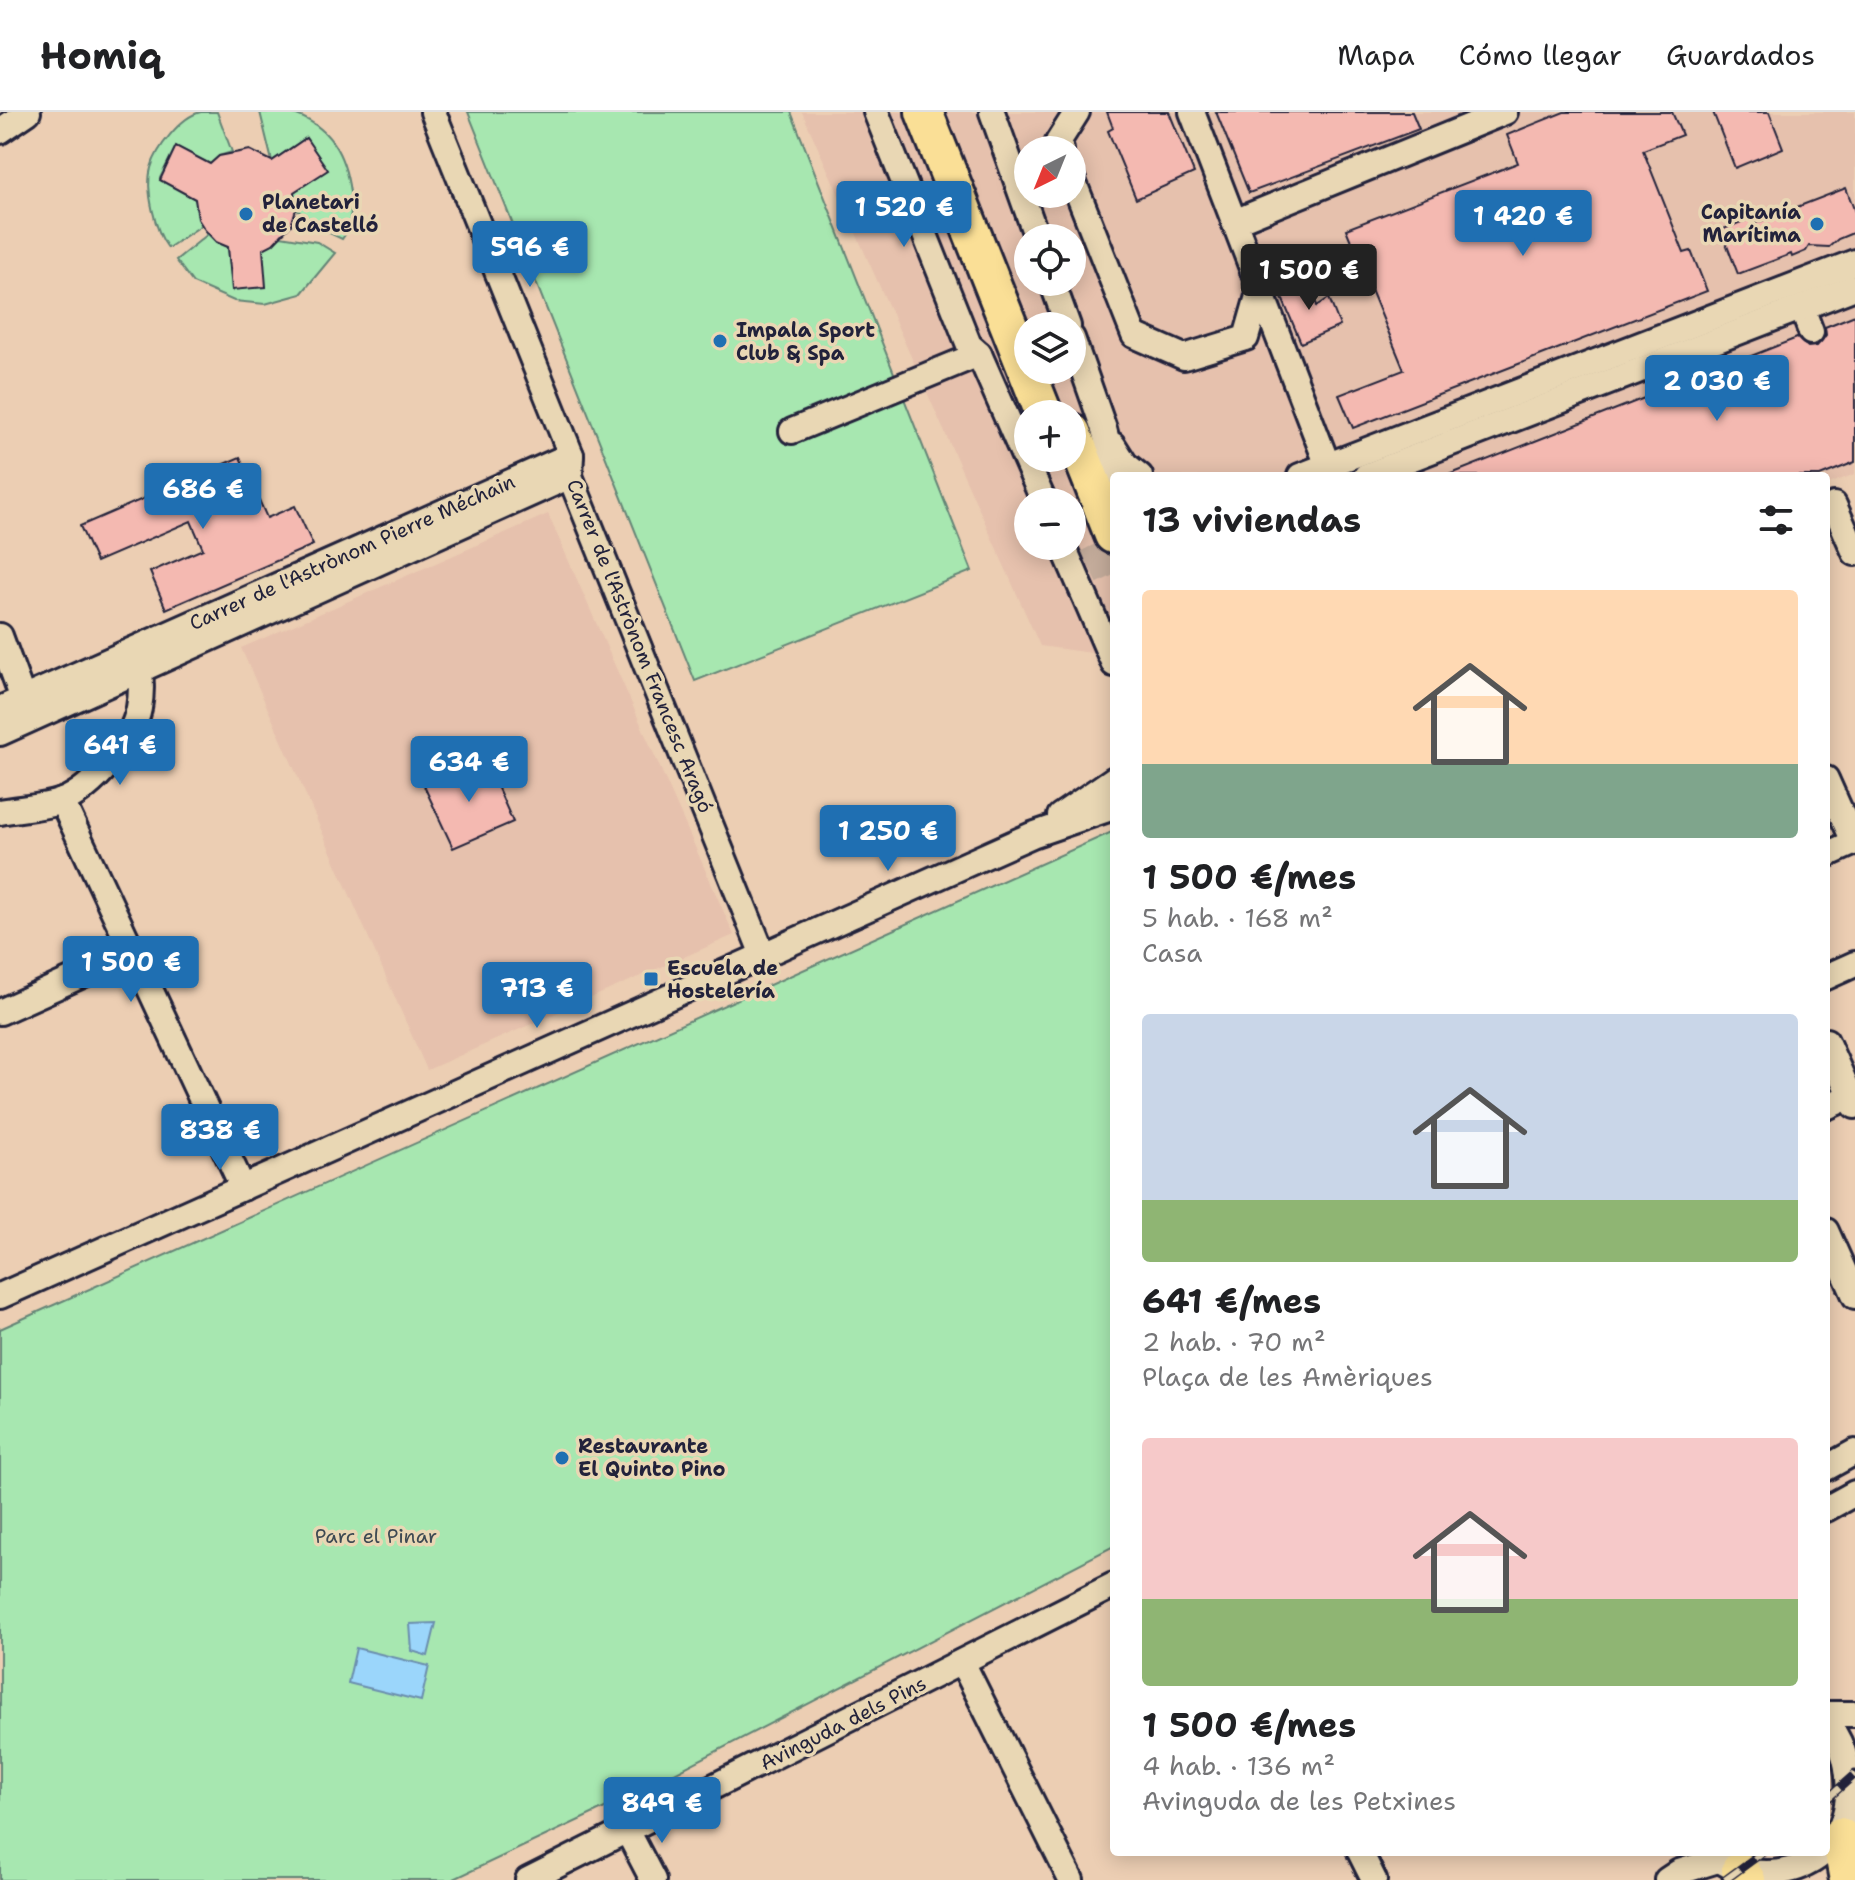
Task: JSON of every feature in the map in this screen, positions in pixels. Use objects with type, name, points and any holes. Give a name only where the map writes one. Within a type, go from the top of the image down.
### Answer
[{"type":"highway","points":[[924,112],[1038,400]]},
{"type":"highway","points":[[951,112],[1026,312]]},
{"type":"highway","points":[[1088,430],[1091,541]]},
{"type":"highway","points":[[1067,472],[1091,541]]},
{"type":"highway","points":[[1830,1846],[1848,1880]]},
{"type":"street","points":[[0,131],[28,112]]},
{"type":"street","name":"Carrer de l'Astrònom Francesc Aragó","points":[[433,112],[763,955]]},
{"type":"street","points":[[876,112],[969,345],[979,354],[1038,488]]},
{"type":"street","points":[[992,112],[1032,224]]},
{"type":"street","points":[[1062,136],[1077,112]]},
{"type":"street","points":[[1192,112],[1260,289],[1314,472],[1855,262]]},
{"type":"street","points":[[1234,222],[1505,112]]},
{"type":"street","points":[[1084,208],[1134,335],[1184,357],[1246,338],[1260,289]]},
{"type":"street","points":[[1376,472],[1854,290]]},
{"type":"street","points":[[1802,308],[1811,332]]},
{"type":"street","points":[[792,431],[979,354]]},
{"type":"street","points":[[1080,384],[1088,430],[1114,472]]},
{"type":"street","points":[[1088,430],[1135,472]]},
{"type":"street","name":"Carrer de l'Astrònom Pierre Méchain","points":[[0,733],[137,659],[570,465]]},
{"type":"street","points":[[1838,503],[1855,553]]},
{"type":"street","points":[[1091,541],[1107,638]]},
{"type":"street","points":[[0,636],[23,699]]},
{"type":"street","points":[[0,812],[62,801],[93,781],[121,748],[139,709],[137,659]]},
{"type":"street","name":"Carrer de l'Astrònom Pierre Méchain","points":[[0,709],[137,659]]},
{"type":"street","points":[[1032,835],[1110,782]]},
{"type":"street","points":[[1830,788],[1854,842],[1830,853]]},
{"type":"street","points":[[62,801],[243,1188]]},
{"type":"street","points":[[0,1296],[1032,835],[1110,808]]},
{"type":"street","points":[[0,1012],[133,952]]},
{"type":"street","points":[[1830,975],[1855,964]]},
{"type":"street","points":[[1830,1050],[1853,1099],[1830,1106]]},
{"type":"street","points":[[1830,1240],[1855,1296]]},
{"type":"street","points":[[1830,1466],[1855,1452]]},
{"type":"street","points":[[1830,1507],[1855,1493]]},
{"type":"street","name":"Avinguda dels Pins","points":[[528,1880],[1110,1587]]},
{"type":"street","points":[[962,1662],[1071,1880]]},
{"type":"street","points":[[1830,1714],[1855,1714]]},
{"type":"street","points":[[1830,1726],[1842,1739],[1854,1769],[1855,1799],[1830,1846]]},
{"type":"street","points":[[628,1832],[653,1880]]},
{"type":"street","points":[[1362,1856],[1374,1880]]},
{"type":"street","points":[[1656,1880],[1670,1856]]},
{"type":"street","points":[[1667,1880],[1679,1872],[1728,1865],[1777,1874],[1813,1862],[1819,1856]]},
{"type":"shaded area","points":[[802,112],[1855,112],[1855,474],[1830,483],[1830,472],[1110,472],[1110,655],[1040,646]]},
{"type":"shaded area","points":[[548,514],[734,935],[427,1070],[241,648]]},
{"type":"green space","points":[[201,112],[217,112],[232,152],[219,156],[210,164],[176,146],[160,178],[195,199],[202,225],[168,248],[152,210],[149,187],[151,168],[170,134],[185,120]]},
{"type":"green space","points":[[260,112],[291,113],[305,118],[333,143],[348,178],[351,198],[349,223],[342,239],[319,228],[296,209],[294,192],[327,170],[306,138],[272,161]]},
{"type":"green space","name":"Impala Sport Club & Spa","points":[[468,112],[791,112],[972,571],[695,681]]},
{"type":"green space","points":[[208,234],[228,247],[233,290],[263,249],[281,236],[317,242],[335,253],[301,294],[265,304],[234,301],[193,283],[176,260]]},
{"type":"green space","name":"Parc el Pinar","points":[[1110,833],[1110,1548],[626,1798],[452,1880],[0,1880],[0,1329]]},
{"type":"water","points":[[436,1623],[428,1656],[412,1651],[410,1624]]},
{"type":"water","points":[[356,1648],[429,1666],[421,1701],[348,1683]]},
{"type":"building","points":[[1107,112],[1169,112],[1194,173],[1136,199],[1108,131],[1113,128]]},
{"type":"building","points":[[1216,112],[1412,112],[1419,129],[1249,193]]},
{"type":"building","points":[[1564,112],[1672,112],[1682,135],[1643,150],[1684,253],[1691,251],[1707,291],[1353,428],[1339,395],[1404,370],[1346,229],[1518,163],[1507,135]]},
{"type":"building","points":[[1713,112],[1769,112],[1783,148],[1735,168]]},
{"type":"building","name":"Planetari de Castelló","points":[[306,138],[328,170],[294,192],[296,209],[291,225],[273,244],[263,249],[266,287],[232,290],[228,247],[216,242],[205,230],[198,219],[195,199],[160,180],[176,146],[210,164],[219,156],[250,150],[272,161]]},
{"type":"building","points":[[1846,188],[1855,212],[1855,232],[1838,239],[1829,247],[1809,246],[1806,251],[1792,257],[1791,254],[1738,274],[1721,230],[1751,218],[1753,224]]},
{"type":"building","points":[[1309,280],[1317,306],[1329,298],[1340,326],[1301,343],[1280,293]]},
{"type":"building","points":[[1855,315],[1855,462],[1830,472],[1456,472],[1797,338],[1808,347],[1817,346],[1826,335],[1825,327]]},
{"type":"building","points":[[240,457],[267,518],[295,506],[313,545],[166,609],[150,572],[203,549],[191,521],[96,562],[80,526]]},
{"type":"building","points":[[485,759],[513,822],[453,848],[424,786]]},
{"type":"tunnel","points":[[1097,543],[1110,568]]},
{"type":"tunnel","points":[[1791,1856],[1800,1880]]},
{"type":"railway","points":[[1830,1796],[1855,1774]]},
{"type":"railway","points":[[1725,1880],[1758,1856]]},
{"type":"place","name":"Planetari de Castelló","points":[[246,214]]},
{"type":"place","name":"Capitanía Marítima","points":[[1817,224]]},
{"type":"place","name":"Impala Sport Club & Spa","points":[[720,341]]},
{"type":"place","name":"Escuela de Hostelería","points":[[651,979]]},
{"type":"place","name":"Restaurante El Quinto Pino","points":[[562,1458]]}]
